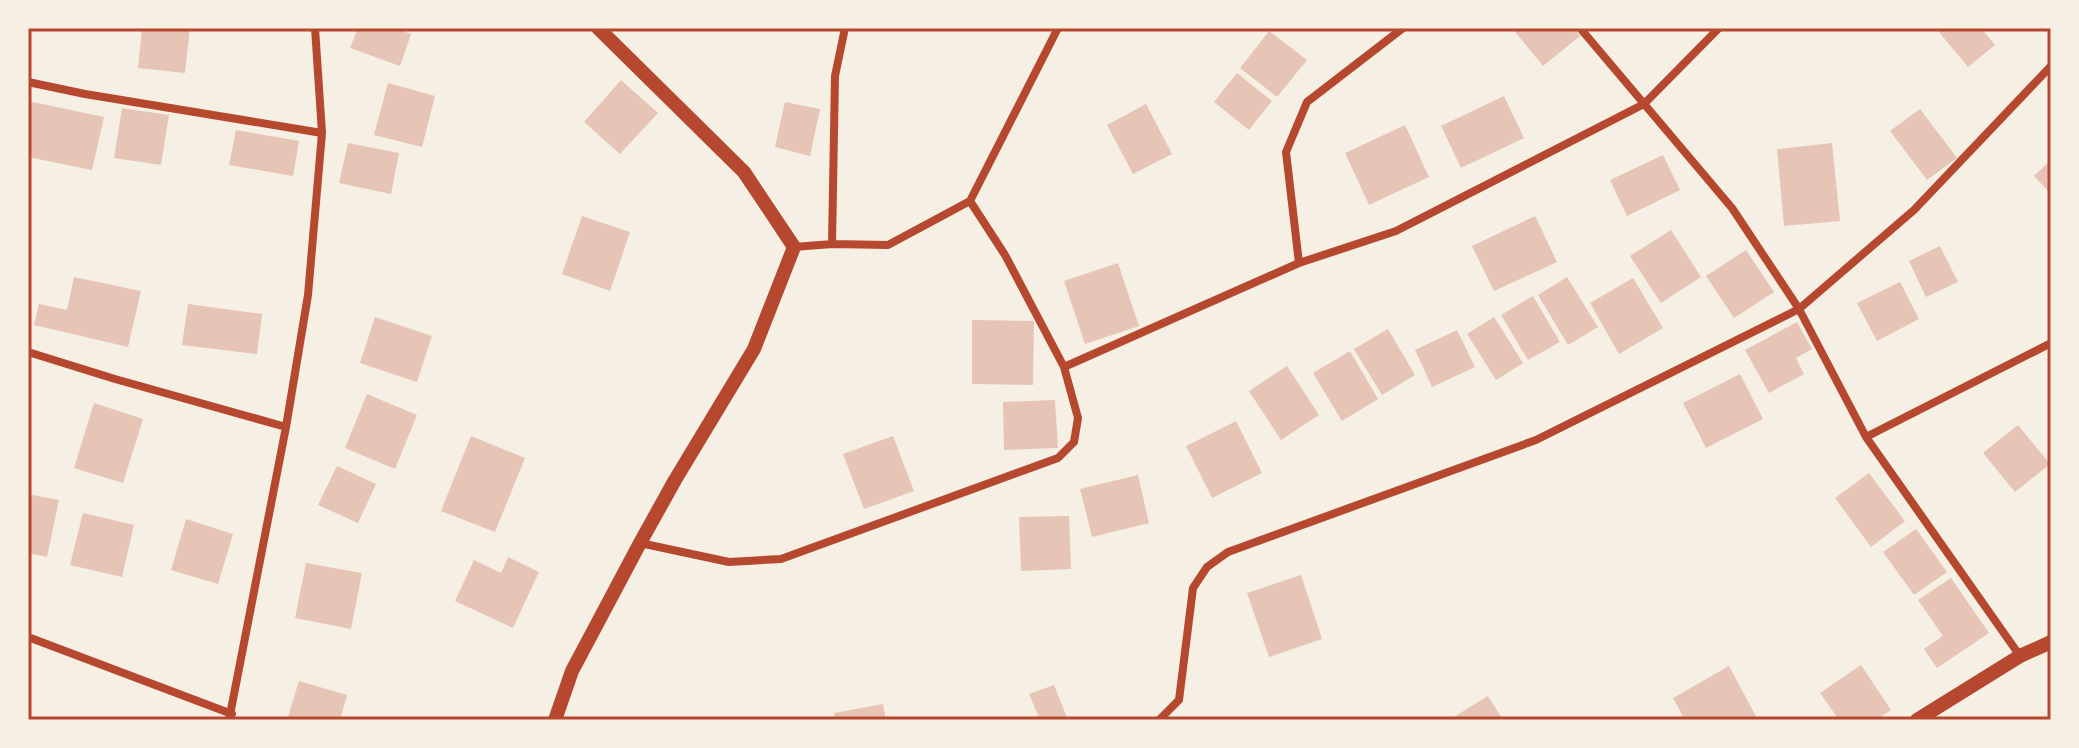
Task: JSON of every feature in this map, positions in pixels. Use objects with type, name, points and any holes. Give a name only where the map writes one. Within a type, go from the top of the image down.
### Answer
[{"type":"street","points":[[28,637],[230,717],[308,295],[322,133],[315,28]]},
{"type":"street","points":[[598,28],[744,172],[794,247]]},
{"type":"street","points":[[832,244],[835,76],[845,28]]},
{"type":"street","points":[[794,247],[888,245],[970,201],[1058,28]]},
{"type":"street","points":[[1299,263],[1286,152],[1307,102],[1403,28]]},
{"type":"street","points":[[1580,28],[1732,208],[1799,309],[1866,437],[2020,656]]},
{"type":"street","points":[[1064,367],[1299,263],[1396,231],[1644,104],[1719,28]]},
{"type":"street","points":[[1159,720],[1179,700],[1193,588],[1207,567],[1228,552],[1536,440],[1799,309],[1914,210],[2051,66]]},
{"type":"street","points":[[28,82],[322,133]]},
{"type":"street","points":[[640,543],[729,562],[781,559],[1058,458],[1074,442],[1078,418],[1064,367],[1005,255],[970,201]]},
{"type":"street","points":[[555,720],[572,671],[640,543],[754,349],[794,247]]},
{"type":"street","points":[[1866,437],[2051,343]]},
{"type":"street","points":[[28,352],[286,427]]},
{"type":"street","points":[[1917,720],[2020,656],[2051,642]]},
{"type":"building","points":[[142,28],[190,28],[185,73],[138,68]]},
{"type":"building","points":[[358,28],[394,28],[411,34],[400,66],[350,48]]},
{"type":"building","points":[[1512,28],[1574,28],[1580,36],[1543,66]]},
{"type":"building","points":[[1942,28],[1981,28],[1995,45],[1968,67],[1938,31]]},
{"type":"building","points":[[1269,31],[1307,60],[1277,97],[1240,68]]},
{"type":"building","points":[[1237,73],[1272,101],[1249,130],[1214,102]]},
{"type":"building","points":[[621,80],[658,113],[620,154],[584,122]]},
{"type":"building","points":[[388,83],[435,96],[422,147],[374,135]]},
{"type":"building","points":[[1504,96],[1524,138],[1461,168],[1441,126]]},
{"type":"building","points":[[28,101],[104,117],[92,170],[28,157]]},
{"type":"building","points":[[785,102],[820,109],[810,156],[775,147]]},
{"type":"building","points":[[1146,104],[1172,154],[1133,174],[1107,125]]},
{"type":"building","points":[[122,108],[169,115],[161,165],[114,158]]},
{"type":"building","points":[[1920,109],[1957,158],[1927,180],[1890,131]]},
{"type":"building","points":[[1405,125],[1429,177],[1369,205],[1345,153]]},
{"type":"building","points":[[236,130],[299,141],[293,176],[229,165]]},
{"type":"building","points":[[348,143],[399,153],[391,194],[339,183]]},
{"type":"building","points":[[1832,143],[1840,221],[1784,226],[1777,149]]},
{"type":"building","points":[[1663,155],[1680,190],[1627,216],[1610,180]]},
{"type":"building","points":[[2051,160],[2051,194],[2034,176]]},
{"type":"building","points":[[582,216],[630,232],[610,291],[562,274]]},
{"type":"building","points":[[1535,216],[1557,262],[1494,291],[1472,246]]},
{"type":"building","points":[[1671,230],[1701,277],[1661,303],[1630,256]]},
{"type":"building","points":[[1940,246],[1958,282],[1926,297],[1909,261]]},
{"type":"building","points":[[1746,250],[1774,292],[1734,318],[1706,276]]},
{"type":"building","points":[[1118,263],[1139,326],[1085,344],[1064,281]]},
{"type":"building","points":[[74,277],[141,291],[128,347],[34,325],[39,304],[67,310]]},
{"type":"building","points":[[1567,277],[1598,327],[1568,345],[1538,295]]},
{"type":"building","points":[[1633,278],[1663,328],[1619,354],[1590,303]]},
{"type":"building","points":[[1900,282],[1919,319],[1877,341],[1857,303]]},
{"type":"building","points":[[1533,296],[1560,342],[1528,360],[1501,315]]},
{"type":"building","points":[[188,304],[262,314],[257,354],[182,345]]},
{"type":"building","points":[[375,317],[432,336],[417,382],[360,363]]},
{"type":"building","points":[[1494,317],[1523,363],[1496,380],[1467,334]]},
{"type":"building","points":[[972,320],[1034,321],[1033,385],[972,384]]},
{"type":"building","points":[[1797,322],[1812,349],[1796,358],[1804,374],[1769,393],[1745,350]]},
{"type":"building","points":[[1388,329],[1415,375],[1382,395],[1354,349]]},
{"type":"building","points":[[1457,330],[1475,367],[1432,387],[1415,350]]},
{"type":"building","points":[[1350,351],[1378,399],[1342,421],[1313,373]]},
{"type":"building","points":[[1287,366],[1319,415],[1281,440],[1249,391]]},
{"type":"building","points":[[1740,374],[1763,419],[1706,448],[1683,403]]},
{"type":"building","points":[[367,394],[417,415],[395,469],[345,448]]},
{"type":"building","points":[[1055,400],[1058,448],[1004,450],[1003,402]]},
{"type":"building","points":[[94,403],[143,419],[123,483],[74,468]]},
{"type":"building","points":[[1236,421],[1262,473],[1212,498],[1186,446]]},
{"type":"building","points":[[2018,425],[2050,464],[2015,492],[1983,453]]},
{"type":"building","points":[[471,436],[525,458],[495,532],[441,511]]},
{"type":"building","points":[[893,436],[914,491],[864,509],[843,454]]},
{"type":"building","points":[[337,466],[376,484],[358,523],[318,505]]},
{"type":"building","points":[[1869,473],[1905,521],[1871,547],[1835,498]]},
{"type":"building","points":[[1138,475],[1149,523],[1092,537],[1080,489]]},
{"type":"building","points":[[28,494],[59,500],[47,557],[28,553]]},
{"type":"building","points":[[83,513],[134,525],[122,577],[70,565]]},
{"type":"building","points":[[1069,516],[1071,569],[1021,571],[1019,517]]},
{"type":"building","points":[[186,519],[233,534],[218,584],[171,570]]},
{"type":"building","points":[[1916,529],[1947,572],[1914,595],[1883,552]]},
{"type":"building","points":[[508,557],[539,572],[513,628],[455,601],[474,560],[501,573]]},
{"type":"building","points":[[306,563],[362,573],[351,629],[295,618]]},
{"type":"building","points":[[1301,575],[1322,639],[1269,657],[1247,593]]},
{"type":"building","points":[[1951,578],[1989,633],[1937,668],[1924,649],[1943,636],[1918,600]]},
{"type":"building","points":[[1861,665],[1891,710],[1876,720],[1839,720],[1820,693]]},
{"type":"building","points":[[1729,666],[1758,720],[1685,720],[1673,698]]},
{"type":"building","points":[[299,681],[347,695],[340,720],[287,720]]},
{"type":"building","points":[[1054,685],[1068,720],[1040,720],[1029,694]]},
{"type":"building","points":[[1488,696],[1503,720],[1449,720]]},
{"type":"building","points":[[883,704],[886,720],[835,720],[834,713]]}]
